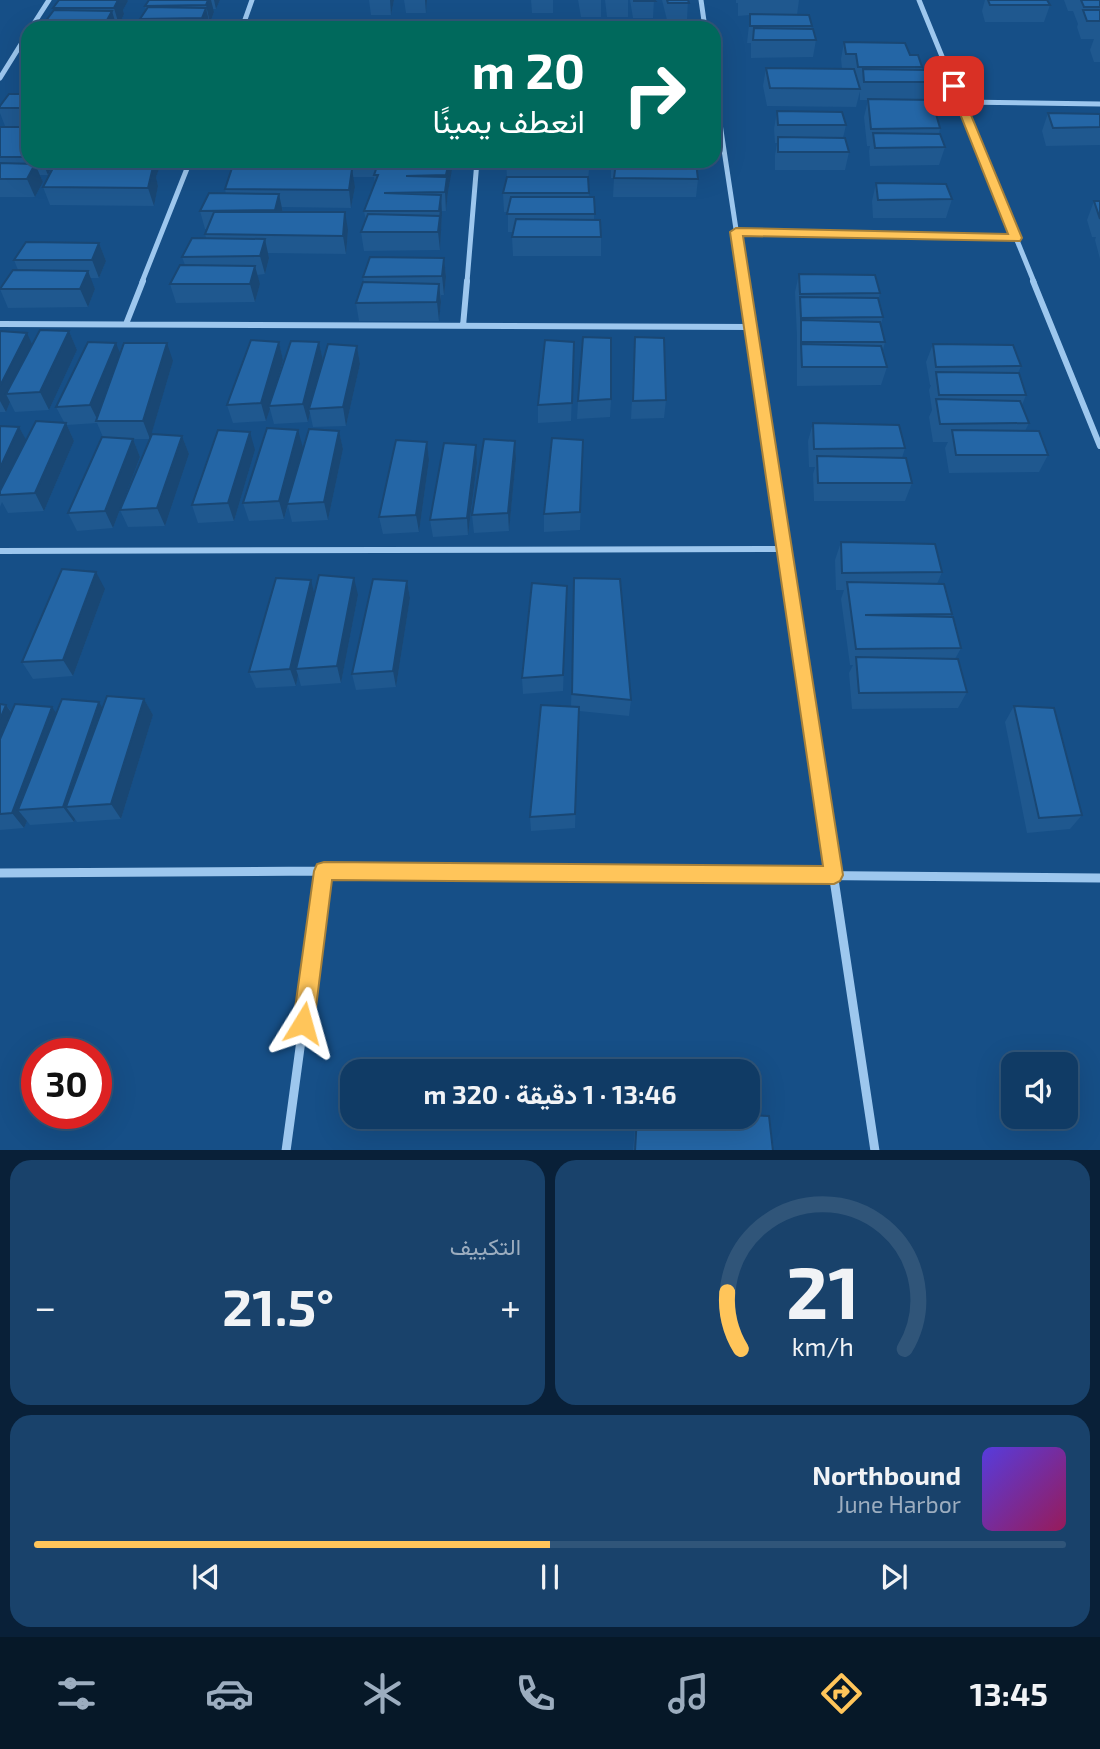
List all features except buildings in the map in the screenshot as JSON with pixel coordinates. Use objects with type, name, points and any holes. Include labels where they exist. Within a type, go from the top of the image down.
[{"type":"street","points":[[36,21],[49,0]]},
{"type":"street","points":[[244,21],[252,0]]},
{"type":"street","points":[[701,0],[704,21]]},
{"type":"street","points":[[919,0],[1100,446]]},
{"type":"street","points":[[0,78],[21,44]]},
{"type":"street","points":[[960,102],[1100,104]]},
{"type":"street","points":[[721,131],[875,1150]]},
{"type":"street","points":[[126,324],[187,168]]},
{"type":"street","points":[[463,326],[476,168]]},
{"type":"street","points":[[736,232],[1016,238]]},
{"type":"street","points":[[0,324],[751,327]]},
{"type":"street","points":[[0,551],[784,549]]},
{"type":"street","points":[[286,1150],[324,871]]},
{"type":"street","points":[[0,873],[324,871],[1100,878]]},
{"type":"route","points":[[303,1023],[324,871],[834,875],[736,232],[1016,238],[954,86]]}]
